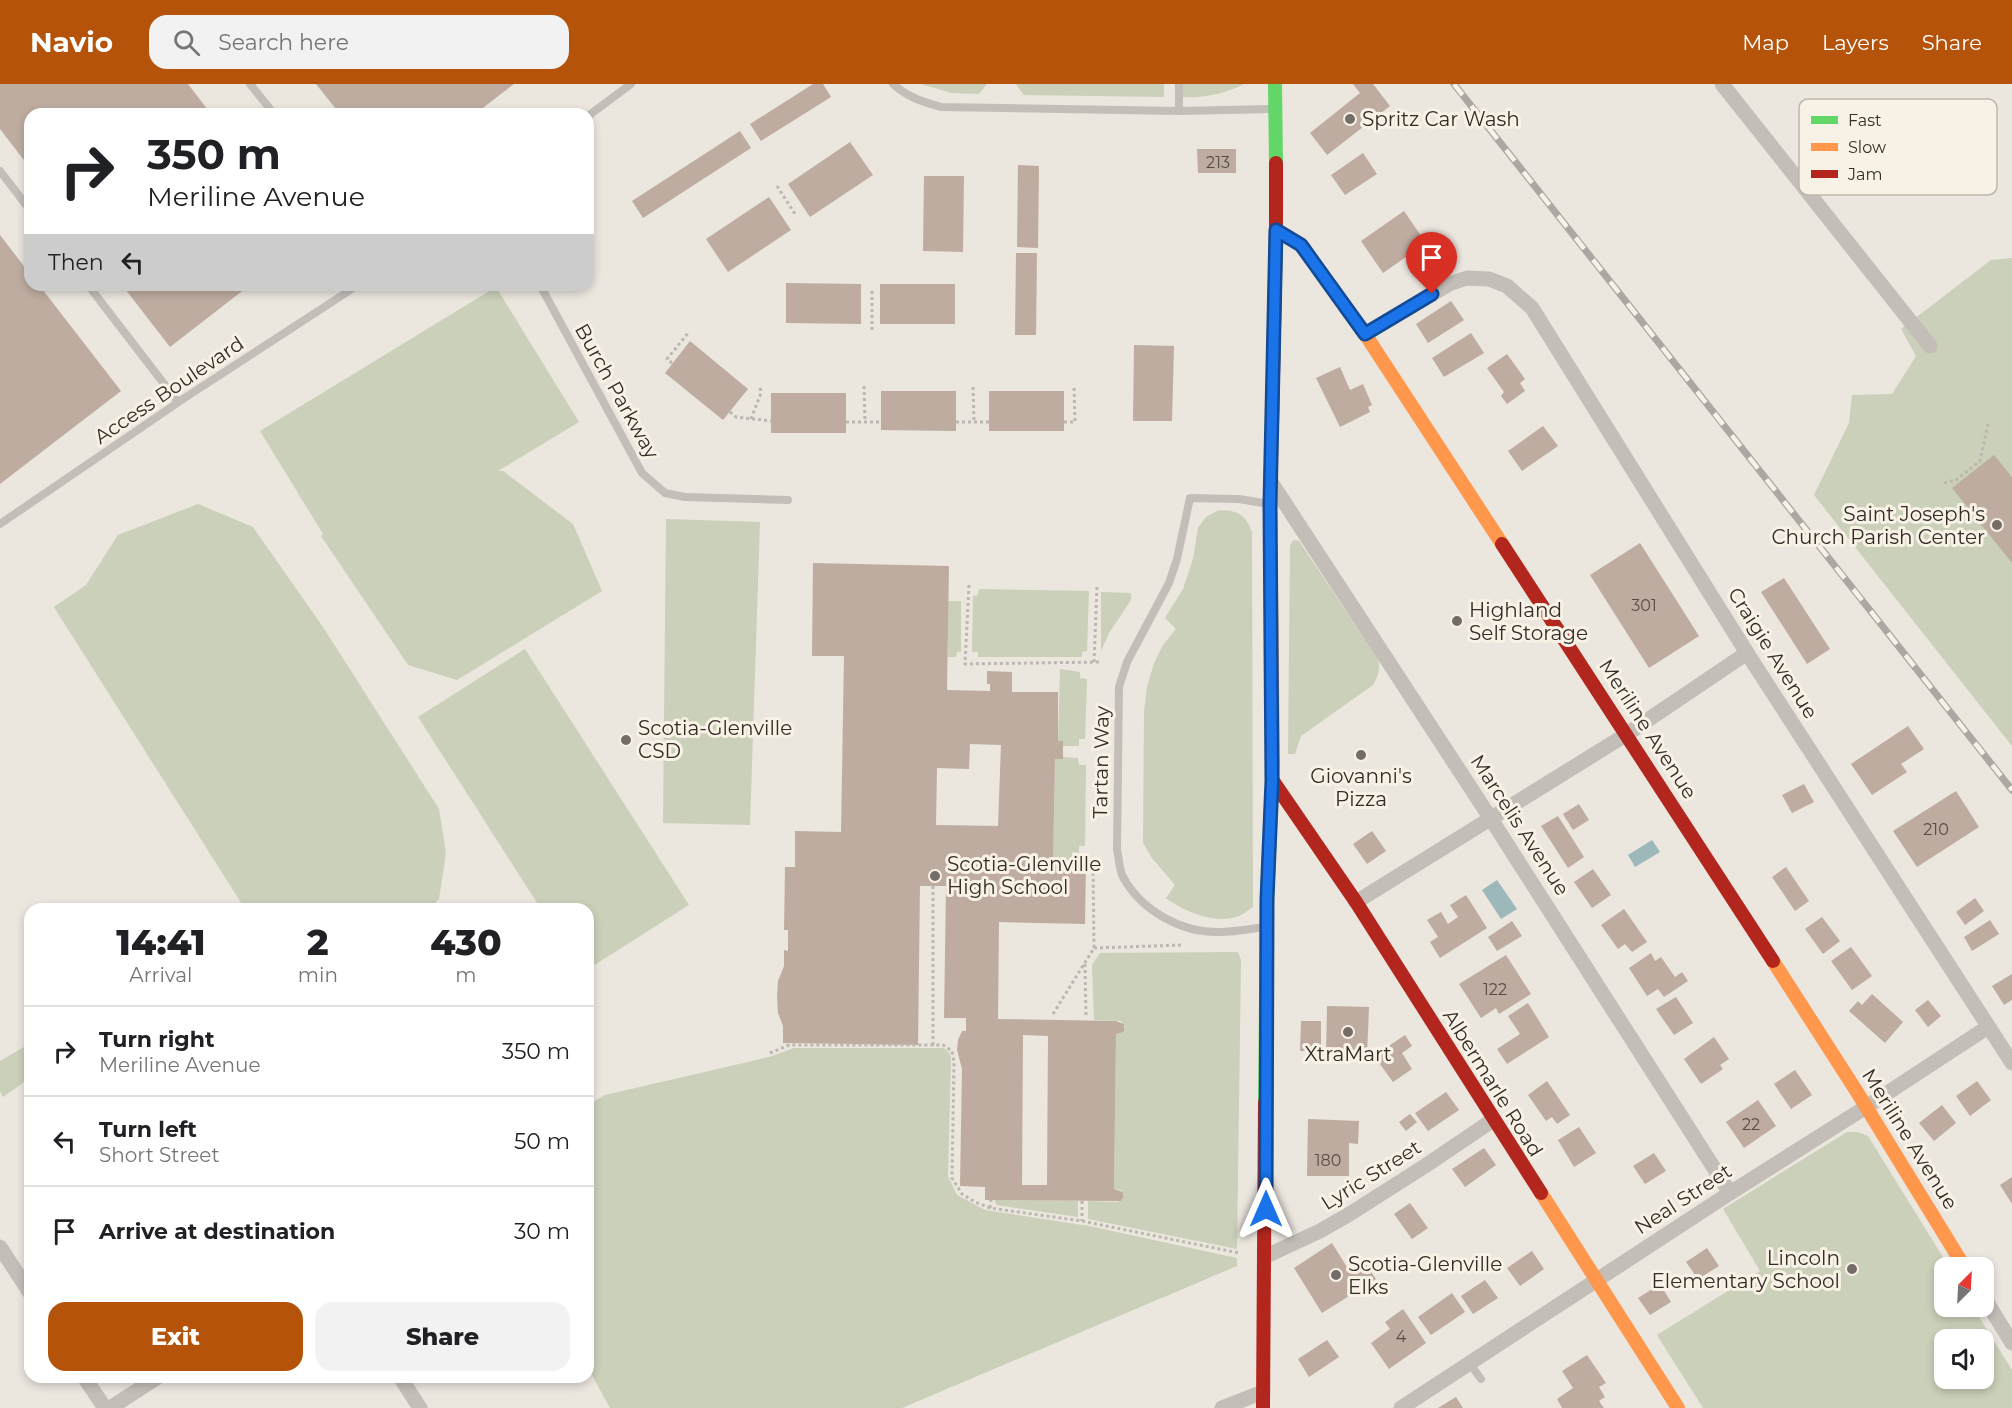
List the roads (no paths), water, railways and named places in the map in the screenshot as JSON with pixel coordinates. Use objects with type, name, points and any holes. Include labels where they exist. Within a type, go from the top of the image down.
[{"type":"street","points":[[1263,1408],[1267,927],[1272,781],[1270,504],[1276,230],[1275,84]]},
{"type":"street","points":[[1722,84],[1799,181]]},
{"type":"street","points":[[1810,195],[1930,346]]},
{"type":"street","name":"Meriline Avenue","points":[[1276,230],[1301,245],[1365,334],[1627,734],[1866,1107],[1958,1257]]},
{"type":"street","name":"Craigie Avenue","points":[[1365,334],[1449,284],[1467,278],[1489,279],[1507,286],[1532,308],[1747,653],[2012,1063]]},
{"type":"street","name":"Marcelis Avenue","points":[[1271,482],[1491,819],[1730,1193]]},
{"type":"street","points":[[1356,902],[1627,734],[1747,653]]},
{"type":"street","name":"Albermarle Road","points":[[1272,781],[1356,902],[1678,1408]]},
{"type":"street","name":"Neal Street","points":[[1401,1408],[1988,1027]]},
{"type":"street","name":"Lyric Street","points":[[1266,1256],[1329,1226],[1493,1120]]},
{"type":"street","points":[[0,1247],[24,1284]]},
{"type":"street","points":[[1994,1314],[2012,1343]]},
{"type":"street","points":[[88,1383],[105,1408]]},
{"type":"street","points":[[110,1408],[149,1383]]},
{"type":"street","points":[[404,1383],[420,1408]]},
{"type":"street","points":[[1222,1408],[1263,1392]]},
{"type":"lane","points":[[250,84],[268,108]]},
{"type":"lane","points":[[594,112],[631,84]]},
{"type":"lane","points":[[893,84],[901,92],[920,102],[941,107],[1179,111],[1275,109]]},
{"type":"lane","points":[[1179,84],[1179,111]]},
{"type":"lane","points":[[0,171],[24,202]]},
{"type":"lane","points":[[93,291],[178,402]]},
{"type":"lane","name":"Access Boulevard","points":[[0,524],[178,402],[349,291]]},
{"type":"lane","name":"Burch Parkway","points":[[543,291],[642,473],[665,493],[685,497],[788,500]]},
{"type":"lane","name":"Tartan Way","points":[[1267,927],[1218,933],[1183,928],[1155,912],[1140,897],[1123,876],[1117,850],[1119,687],[1127,662],[1169,583],[1187,518],[1190,498],[1239,499],[1270,504]]},
{"type":"lane","points":[[1470,1364],[1481,1379]]},
{"type":"water","points":[[1652,840],[1660,852],[1635,867],[1628,855]]},
{"type":"water","points":[[1497,880],[1517,909],[1501,919],[1482,890]]},
{"type":"railway","points":[[1454,84],[2012,790]]},
{"type":"place","name":"Spritz Car Wash","points":[[1350,119]]},
{"type":"place","name":"Saint Joseph's Church Parish Center","points":[[1997,525]]},
{"type":"place","name":"Highland Self Storage","points":[[1457,621]]},
{"type":"place","name":"Scotia-Glenville CSD","points":[[626,740]]},
{"type":"place","name":"Giovanni's Pizza","points":[[1361,755]]},
{"type":"place","name":"Scotia-Glenville High School","points":[[935,876]]},
{"type":"place","name":"XtraMart","points":[[1348,1032]]},
{"type":"place","name":"Lincoln Elementary School","points":[[1852,1269]]},
{"type":"place","name":"Scotia-Glenville Elks","points":[[1336,1275]]}]
